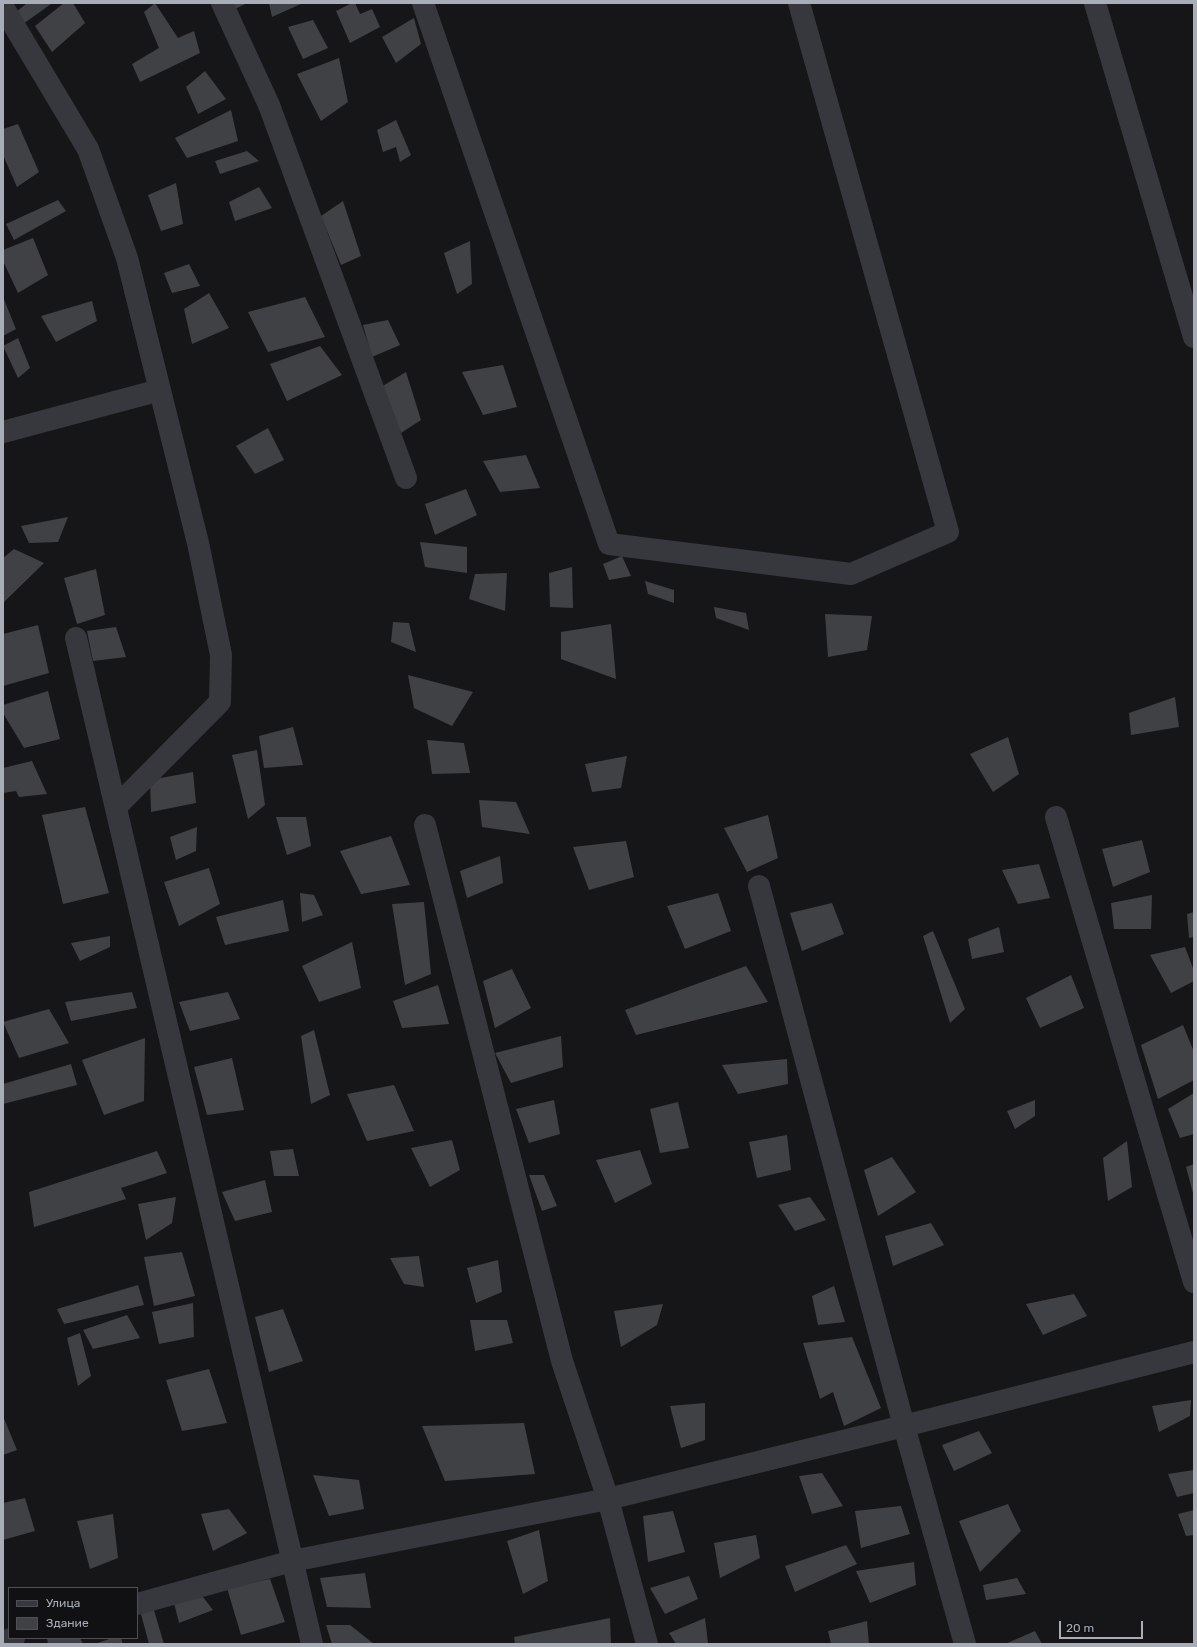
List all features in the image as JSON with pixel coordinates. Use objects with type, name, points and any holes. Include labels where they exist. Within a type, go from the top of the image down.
[{"type":"street","points":[[222,3],[269,105],[406,478]]},
{"type":"street","points":[[423,3],[609,544],[852,574],[948,532],[799,3]]},
{"type":"street","points":[[1095,3],[1194,338]]},
{"type":"street","points":[[3,7],[88,149],[127,258],[198,543],[221,655],[220,702],[116,807]]},
{"type":"street","points":[[3,432],[160,390]]},
{"type":"street","points":[[76,638],[312,1644]]},
{"type":"street","points":[[1056,817],[1194,1282]]},
{"type":"street","points":[[425,826],[562,1361],[608,1500],[648,1644]]},
{"type":"street","points":[[759,886],[904,1426],[965,1644]]},
{"type":"street","points":[[138,1604],[292,1561],[608,1500],[1194,1352]]},
{"type":"building","points":[[27,3],[51,4],[23,24],[15,13]]},
{"type":"building","points":[[64,3],[73,3],[85,23],[52,52],[35,26]]},
{"type":"building","points":[[155,3],[178,38],[194,31],[200,53],[140,82],[132,64],[159,48],[144,12]]},
{"type":"building","points":[[230,3],[247,3],[233,10]]},
{"type":"building","points":[[269,3],[303,3],[272,17]]},
{"type":"building","points":[[355,3],[360,14],[372,9],[380,27],[350,43],[336,11]]},
{"type":"building","points":[[414,18],[421,44],[396,63],[382,37]]},
{"type":"building","points":[[313,20],[328,48],[303,59],[288,27]]},
{"type":"building","points":[[339,58],[348,102],[321,121],[297,74]]},
{"type":"building","points":[[205,71],[226,99],[198,114],[186,87]]},
{"type":"building","points":[[231,110],[238,141],[187,158],[175,138]]},
{"type":"building","points":[[396,120],[411,155],[400,162],[396,147],[383,152],[377,130]]},
{"type":"building","points":[[18,124],[39,172],[17,187],[3,155],[3,129]]},
{"type":"building","points":[[247,151],[259,161],[220,174],[215,161]]},
{"type":"building","points":[[176,183],[183,224],[161,231],[148,195]]},
{"type":"building","points":[[259,187],[272,208],[235,221],[229,202]]},
{"type":"building","points":[[58,200],[66,211],[14,240],[6,224]]},
{"type":"building","points":[[343,201],[361,256],[341,265],[321,216]]},
{"type":"building","points":[[33,238],[48,275],[18,293],[3,261],[3,250]]},
{"type":"building","points":[[470,241],[472,284],[457,294],[444,253]]},
{"type":"building","points":[[189,264],[200,286],[172,293],[164,273]]},
{"type":"building","points":[[209,293],[229,328],[192,344],[184,309]]},
{"type":"building","points":[[3,297],[16,329],[3,336]]},
{"type":"building","points":[[305,297],[325,337],[268,352],[248,312]]},
{"type":"building","points":[[92,301],[97,321],[56,342],[41,316]]},
{"type":"building","points":[[388,320],[400,345],[372,357],[363,325]]},
{"type":"building","points":[[18,338],[30,368],[18,378],[3,346]]},
{"type":"building","points":[[320,346],[342,375],[287,401],[270,364]]},
{"type":"building","points":[[503,365],[517,407],[483,415],[462,372]]},
{"type":"building","points":[[406,372],[421,420],[401,433],[381,387]]},
{"type":"building","points":[[268,428],[284,460],[255,474],[236,446]]},
{"type":"building","points":[[526,455],[540,488],[500,492],[483,461]]},
{"type":"building","points":[[466,489],[477,515],[435,535],[425,504]]},
{"type":"building","points":[[68,517],[58,542],[29,543],[21,526]]},
{"type":"building","points":[[420,542],[467,547],[467,573],[425,567]]},
{"type":"building","points":[[14,549],[44,563],[3,603],[3,558]]},
{"type":"building","points":[[622,556],[631,576],[609,580],[603,564]]},
{"type":"building","points":[[572,567],[573,608],[550,607],[549,573]]},
{"type":"building","points":[[96,569],[105,615],[77,624],[64,578]]},
{"type":"building","points":[[507,573],[505,611],[469,599],[475,574]]},
{"type":"building","points":[[645,581],[674,590],[674,603],[648,594]]},
{"type":"building","points":[[714,607],[746,613],[749,630],[716,618]]},
{"type":"building","points":[[825,614],[872,616],[867,650],[828,657]]},
{"type":"building","points":[[393,622],[409,623],[416,652],[391,642]]},
{"type":"building","points":[[611,624],[616,679],[561,659],[561,632]]},
{"type":"building","points":[[38,625],[49,673],[3,686],[3,634]]},
{"type":"building","points":[[116,627],[126,657],[93,661],[87,631]]},
{"type":"building","points":[[408,675],[473,692],[452,726],[414,708]]},
{"type":"building","points":[[48,691],[60,739],[24,748],[3,713],[3,705]]},
{"type":"building","points":[[1175,697],[1179,727],[1131,735],[1129,713]]},
{"type":"building","points":[[293,727],[303,765],[264,768],[259,736]]},
{"type":"building","points":[[1008,737],[1019,774],[993,792],[970,754]]},
{"type":"building","points":[[427,740],[464,743],[470,773],[432,774]]},
{"type":"building","points":[[257,750],[265,805],[248,819],[232,755]]},
{"type":"building","points":[[627,756],[621,788],[592,792],[585,764]]},
{"type":"building","points":[[32,761],[47,794],[19,797],[16,791],[3,793],[3,768]]},
{"type":"building","points":[[193,772],[196,803],[151,812],[150,780]]},
{"type":"building","points":[[479,800],[516,802],[530,834],[482,827]]},
{"type":"building","points":[[85,807],[109,893],[63,904],[42,815]]},
{"type":"building","points":[[768,815],[778,858],[747,872],[724,828]]},
{"type":"building","points":[[276,817],[306,817],[311,846],[287,855]]},
{"type":"building","points":[[197,827],[196,851],[176,860],[170,837]]},
{"type":"building","points":[[391,836],[410,885],[361,894],[340,851]]},
{"type":"building","points":[[1142,840],[1150,872],[1113,887],[1102,849]]},
{"type":"building","points":[[626,841],[634,877],[589,890],[573,847]]},
{"type":"building","points":[[500,856],[503,883],[467,898],[460,871]]},
{"type":"building","points":[[1039,864],[1050,898],[1018,904],[1002,870]]},
{"type":"building","points":[[209,868],[220,904],[179,926],[164,882]]},
{"type":"building","points":[[300,893],[314,895],[323,915],[302,922]]},
{"type":"building","points":[[718,893],[731,931],[685,949],[667,906]]},
{"type":"building","points":[[1152,895],[1151,929],[1114,929],[1111,903]]},
{"type":"building","points":[[283,900],[289,931],[225,945],[216,917]]},
{"type":"building","points":[[424,902],[431,974],[405,985],[392,904]]},
{"type":"building","points":[[832,903],[844,934],[802,951],[790,913]]},
{"type":"building","points":[[1194,912],[1194,937],[1189,938],[1187,914]]},
{"type":"building","points":[[999,927],[1004,952],[972,959],[968,939]]},
{"type":"building","points":[[933,931],[965,1009],[950,1023],[923,936]]},
{"type":"building","points":[[110,936],[110,947],[80,961],[71,943]]},
{"type":"building","points":[[352,942],[361,988],[319,1002],[302,966]]},
{"type":"building","points":[[1185,947],[1194,971],[1194,981],[1171,993],[1150,955]]},
{"type":"building","points":[[746,966],[768,1002],[636,1035],[625,1010]]},
{"type":"building","points":[[512,969],[531,1008],[495,1028],[483,981]]},
{"type":"building","points":[[1071,975],[1084,1008],[1040,1028],[1026,998]]},
{"type":"building","points":[[438,985],[449,1024],[402,1028],[393,1001]]},
{"type":"building","points":[[132,992],[137,1008],[71,1021],[65,1002]]},
{"type":"building","points":[[228,992],[240,1019],[190,1031],[179,1002]]},
{"type":"building","points":[[49,1009],[69,1043],[19,1058],[3,1022]]},
{"type":"building","points":[[1183,1025],[1194,1052],[1194,1080],[1158,1099],[1141,1045]]},
{"type":"building","points":[[314,1030],[330,1095],[311,1104],[301,1036]]},
{"type":"building","points":[[561,1036],[563,1067],[511,1083],[495,1053]]},
{"type":"building","points":[[145,1038],[144,1101],[104,1115],[82,1060]]},
{"type":"building","points":[[232,1058],[244,1110],[207,1115],[194,1067]]},
{"type":"building","points":[[787,1059],[788,1084],[738,1094],[722,1065]]},
{"type":"building","points":[[71,1064],[77,1085],[3,1104],[3,1084]]},
{"type":"building","points":[[394,1085],[414,1131],[367,1141],[347,1094]]},
{"type":"building","points":[[1194,1093],[1194,1134],[1180,1138],[1168,1109]]},
{"type":"building","points":[[554,1100],[560,1134],[529,1143],[516,1109]]},
{"type":"building","points":[[1035,1100],[1035,1116],[1015,1129],[1007,1111]]},
{"type":"building","points":[[678,1102],[689,1148],[660,1153],[650,1109]]},
{"type":"building","points":[[787,1135],[791,1170],[757,1178],[749,1142]]},
{"type":"building","points":[[452,1140],[460,1170],[430,1187],[411,1148]]},
{"type":"building","points":[[1127,1141],[1132,1187],[1108,1201],[1103,1158]]},
{"type":"building","points":[[293,1149],[299,1176],[274,1176],[270,1151]]},
{"type":"building","points":[[640,1150],[652,1184],[615,1203],[596,1160]]},
{"type":"building","points":[[157,1151],[167,1173],[121,1188],[126,1199],[34,1227],[29,1192]]},
{"type":"building","points":[[892,1157],[916,1192],[878,1216],[864,1170]]},
{"type":"building","points":[[1194,1164],[1194,1197],[1186,1167]]},
{"type":"building","points":[[529,1175],[544,1175],[557,1206],[542,1211]]},
{"type":"building","points":[[265,1180],[272,1212],[235,1221],[222,1192]]},
{"type":"building","points":[[176,1197],[172,1223],[146,1240],[138,1204]]},
{"type":"building","points":[[810,1197],[826,1220],[795,1231],[778,1205]]},
{"type":"building","points":[[931,1223],[944,1245],[893,1266],[885,1236]]},
{"type":"building","points":[[182,1252],[195,1296],[154,1306],[144,1257]]},
{"type":"building","points":[[419,1256],[424,1287],[404,1284],[390,1258]]},
{"type":"building","points":[[498,1260],[502,1292],[476,1303],[467,1268]]},
{"type":"building","points":[[138,1285],[144,1305],[64,1324],[57,1309]]},
{"type":"building","points":[[834,1286],[845,1322],[818,1325],[812,1296]]},
{"type":"building","points":[[1074,1294],[1087,1316],[1043,1335],[1026,1304]]},
{"type":"building","points":[[193,1303],[194,1337],[159,1344],[152,1312]]},
{"type":"building","points":[[663,1304],[657,1325],[621,1347],[614,1311]]},
{"type":"building","points":[[283,1309],[303,1361],[269,1372],[255,1317]]},
{"type":"building","points":[[127,1315],[140,1338],[93,1349],[83,1330]]},
{"type":"building","points":[[470,1320],[507,1320],[513,1343],[475,1351]]},
{"type":"building","points":[[80,1333],[91,1376],[78,1386],[67,1338]]},
{"type":"building","points":[[852,1337],[881,1408],[844,1426],[833,1392],[820,1399],[803,1343]]},
{"type":"building","points":[[209,1369],[227,1423],[182,1431],[166,1380]]},
{"type":"building","points":[[1191,1400],[1190,1416],[1159,1432],[1152,1406]]},
{"type":"building","points":[[705,1403],[705,1440],[681,1448],[670,1406]]},
{"type":"building","points":[[3,1416],[17,1450],[3,1455]]},
{"type":"building","points":[[524,1423],[535,1474],[445,1481],[422,1426]]},
{"type":"building","points":[[979,1431],[992,1453],[954,1471],[942,1445]]},
{"type":"building","points":[[1194,1470],[1194,1493],[1177,1497],[1168,1474]]},
{"type":"building","points":[[822,1473],[843,1506],[812,1514],[799,1476]]},
{"type":"building","points":[[313,1475],[359,1480],[364,1509],[329,1516]]},
{"type":"building","points":[[25,1498],[35,1531],[3,1540],[3,1503]]},
{"type":"building","points":[[1008,1504],[1021,1531],[980,1572],[959,1521]]},
{"type":"building","points":[[901,1506],[910,1534],[861,1548],[855,1511]]},
{"type":"building","points":[[229,1509],[247,1533],[213,1551],[201,1514]]},
{"type":"building","points":[[1194,1510],[1194,1535],[1186,1536],[1178,1514]]},
{"type":"building","points":[[673,1511],[685,1552],[648,1562],[643,1516]]},
{"type":"building","points":[[113,1514],[118,1558],[90,1569],[77,1521]]},
{"type":"building","points":[[539,1530],[548,1581],[523,1594],[507,1541]]},
{"type":"building","points":[[756,1535],[760,1558],[720,1578],[714,1543]]},
{"type":"building","points":[[846,1545],[857,1564],[795,1592],[785,1566]]},
{"type":"building","points":[[914,1562],[916,1585],[870,1603],[856,1571]]},
{"type":"building","points":[[365,1573],[371,1608],[327,1607],[320,1578]]},
{"type":"building","points":[[689,1576],[698,1599],[665,1614],[650,1588]]},
{"type":"building","points":[[1017,1578],[1026,1594],[986,1600],[983,1585]]},
{"type":"building","points":[[270,1579],[285,1622],[241,1635],[227,1588]]},
{"type":"building","points":[[203,1597],[213,1610],[179,1623],[174,1603]]},
{"type":"building","points":[[153,1607],[164,1644],[149,1644],[141,1614]]},
{"type":"building","points":[[610,1618],[611,1644],[515,1644],[514,1637]]},
{"type":"building","points":[[705,1618],[708,1643],[676,1644],[669,1633]]},
{"type":"building","points":[[867,1621],[869,1644],[831,1644],[828,1631]]},
{"type":"building","points":[[326,1625],[350,1625],[374,1644],[332,1644]]},
{"type":"building","points":[[1035,1631],[1042,1644],[1005,1644]]},
{"type":"building","points":[[47,1639],[80,1639],[83,1644],[48,1644]]},
{"type":"building","points":[[109,1639],[121,1639],[123,1644],[95,1644]]}]
